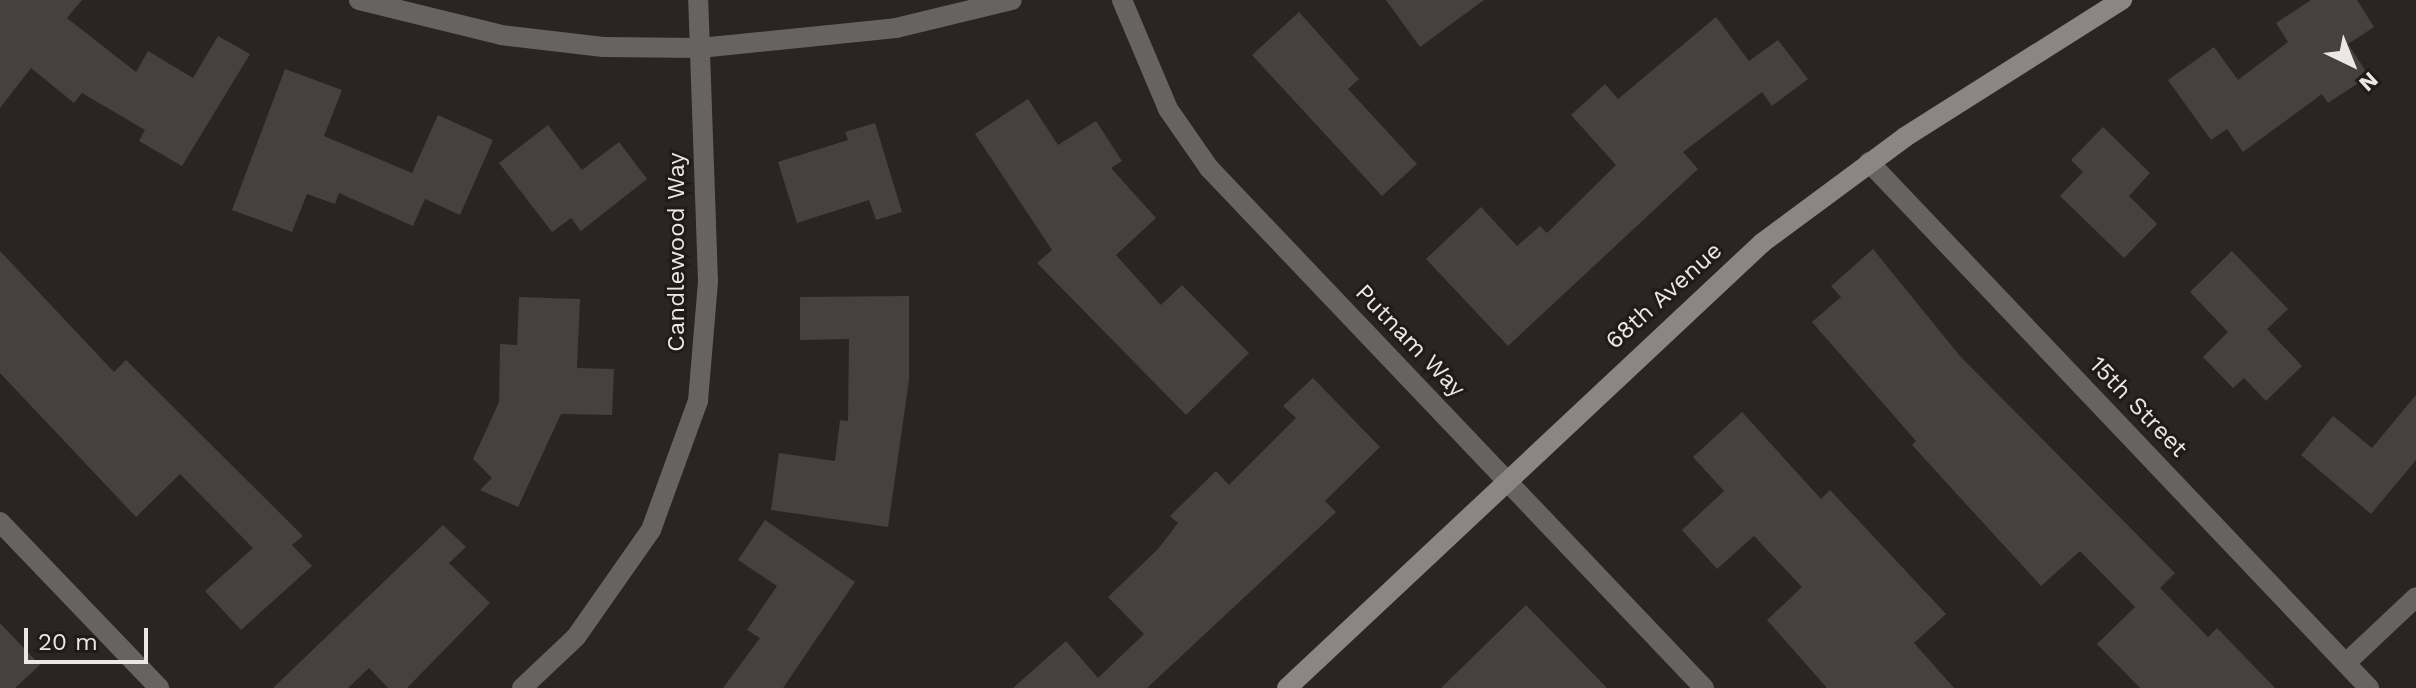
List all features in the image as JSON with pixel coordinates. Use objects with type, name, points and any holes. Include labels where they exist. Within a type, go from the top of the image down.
[{"type":"street","points":[[359,0],[501,35],[603,47],[700,48],[896,28],[1012,0]]},
{"type":"street","name":"Candlewood Way","points":[[522,688],[614,590],[651,530],[694,415],[707,332],[698,0]]},
{"type":"street","name":"Putnam Way","points":[[1122,0],[1168,109],[1209,168],[1704,688]]},
{"type":"street","name":"68th Avenue","points":[[1287,688],[1681,313],[1869,162],[2122,0]]},
{"type":"street","name":"15th Street","points":[[1869,162],[2369,688]]},
{"type":"street","points":[[0,522],[159,688]]},
{"type":"street","points":[[2346,663],[2416,597]]},
{"type":"building","points":[[0,0],[82,0],[67,18],[136,72],[148,51],[193,78],[218,36],[250,54],[182,166],[139,141],[145,130],[82,93],[74,103],[31,68],[0,108]]},
{"type":"building","points":[[1386,0],[1484,0],[1420,47]]},
{"type":"building","points":[[2311,0],[2357,0],[2374,27],[2348,44],[2369,76],[2328,103],[2322,94],[2243,152],[2227,129],[2211,140],[2168,80],[2214,47],[2238,80],[2288,42],[2276,23]]},
{"type":"building","points":[[1299,12],[1359,79],[1348,89],[1417,164],[1382,196],[1252,55]]},
{"type":"building","points":[[1716,17],[1749,61],[1778,40],[1808,79],[1772,106],[1762,92],[1683,152],[1698,169],[1508,346],[1426,259],[1481,207],[1517,246],[1540,226],[1547,233],[1616,165],[1571,115],[1605,84],[1618,99]]},
{"type":"building","points":[[285,69],[342,90],[324,136],[412,173],[438,115],[493,140],[460,215],[425,199],[413,226],[339,193],[335,204],[307,194],[292,232],[232,210]]},
{"type":"building","points":[[1028,99],[1058,145],[1096,121],[1122,161],[1111,168],[1156,218],[1116,255],[1161,305],[1182,285],[1249,353],[1186,415],[1037,263],[1052,250],[975,134]]},
{"type":"building","points":[[875,123],[902,212],[876,220],[869,200],[797,223],[778,162],[848,140],[845,132]]},
{"type":"building","points":[[548,125],[582,170],[619,142],[647,179],[581,231],[571,218],[552,232],[499,163]]},
{"type":"building","points":[[2103,127],[2150,173],[2129,196],[2157,224],[2124,258],[2060,196],[2083,172],[2071,160]]},
{"type":"building","points":[[1873,249],[1960,356],[2175,573],[2160,588],[2208,637],[2217,628],[2275,688],[2140,688],[2097,644],[2135,607],[2080,551],[2041,586],[1912,445],[1916,441],[1812,322],[1841,297],[1831,286]]},
{"type":"building","points":[[0,251],[114,372],[126,360],[303,536],[292,545],[312,566],[241,630],[205,591],[253,548],[180,474],[136,517],[0,373]]},
{"type":"building","points":[[2232,251],[2288,309],[2267,329],[2302,366],[2266,401],[2244,378],[2233,388],[2203,357],[2228,332],[2190,292]]},
{"type":"building","points":[[909,296],[909,380],[888,527],[771,510],[779,453],[835,461],[840,420],[848,421],[849,339],[800,340],[800,297]]},
{"type":"building","points":[[519,297],[580,299],[577,368],[614,369],[612,415],[561,414],[518,507],[480,490],[492,478],[473,459],[499,402],[500,344],[517,345]]},
{"type":"building","points":[[1313,378],[1380,447],[1325,501],[1336,512],[1147,688],[1013,688],[1066,641],[1098,678],[1144,634],[1108,597],[1158,549],[1178,523],[1170,516],[1216,471],[1229,485],[1296,418],[1283,406]]},
{"type":"building","points":[[2416,395],[2416,460],[2371,514],[2301,455],[2333,416],[2372,448]]},
{"type":"building","points":[[1742,412],[1821,499],[1830,490],[1946,614],[1914,643],[1954,688],[1827,688],[1767,620],[1802,587],[1754,536],[1717,569],[1682,530],[1724,491],[1693,457]]},
{"type":"building","points":[[765,520],[855,582],[783,688],[723,688],[760,638],[747,630],[777,586],[738,560]]},
{"type":"building","points":[[443,525],[466,547],[449,563],[490,603],[407,688],[388,688],[369,668],[348,688],[273,688]]},
{"type":"building","points":[[1526,605],[1607,688],[1441,688]]},
{"type":"building","points":[[0,623],[40,665],[15,688],[0,688]]}]
